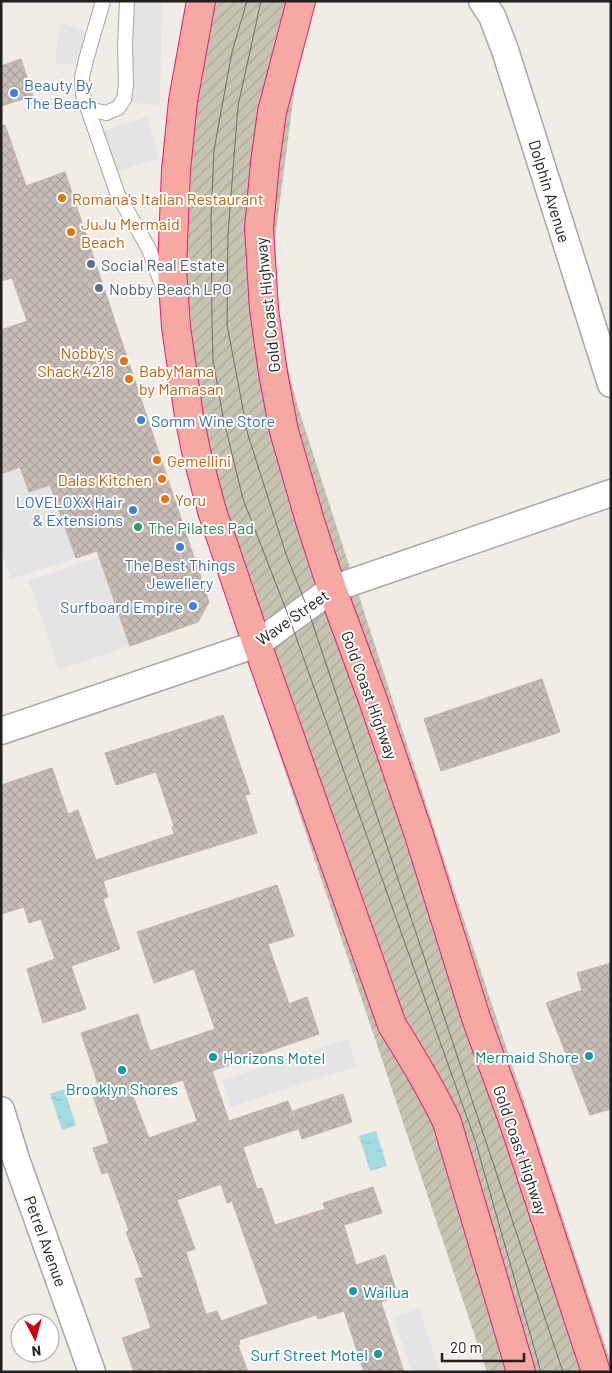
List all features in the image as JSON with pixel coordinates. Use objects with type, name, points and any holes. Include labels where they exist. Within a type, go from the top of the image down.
[{"type":"highway","points":[[201,1],[183,101],[176,170],[172,268],[176,327],[187,407],[196,452],[212,511],[392,1025],[430,1088],[447,1122],[521,1372]]},
{"type":"highway","name":"Gold Coast Highway","points":[[301,1],[272,112],[259,228],[261,268],[273,373],[284,431],[332,589],[374,700],[419,835],[476,1018],[596,1372]]},
{"type":"street","name":"Dolphin Avenue","points":[[482,1],[492,16],[505,50],[611,384]]},
{"type":"street","name":"Wave Street","points":[[1,731],[258,644],[332,589],[611,493]]},
{"type":"street","name":"Petrel Avenue","points":[[1,1110],[16,1160],[92,1372]]},
{"type":"lane","points":[[103,1],[86,60],[82,84],[83,95],[118,195],[150,249],[176,327]]},
{"type":"lane","points":[[85,100],[91,109],[102,112],[114,111],[123,102],[126,85],[127,1]]},
{"type":"shaded area","points":[[127,1],[162,1],[160,105],[123,102]]},
{"type":"shaded area","points":[[193,1],[306,1],[275,239],[274,287],[282,344],[297,404],[453,887],[611,1363],[611,1372],[487,1372],[261,700],[187,442],[174,366]]},
{"type":"shaded area","points":[[62,23],[93,33],[85,62],[55,65],[58,37]]},
{"type":"shaded area","points":[[147,117],[159,158],[111,174],[96,133]]},
{"type":"shaded area","points":[[20,467],[50,485],[76,558],[11,579],[1,549],[1,474]]},
{"type":"shaded area","points":[[99,557],[130,646],[59,670],[29,581]]},
{"type":"shaded area","points":[[348,1039],[357,1066],[231,1107],[222,1080]]},
{"type":"shaded area","points":[[419,1309],[440,1372],[412,1372],[394,1317]]},
{"type":"water","points":[[64,1089],[76,1125],[62,1130],[50,1094]]},
{"type":"water","points":[[376,1131],[387,1166],[370,1171],[359,1136]]},
{"type":"building","points":[[21,59],[33,96],[1,106],[1,66]]},
{"type":"building","points":[[5,125],[26,186],[65,172],[209,602],[198,622],[130,646],[97,551],[76,558],[50,485],[29,492],[20,467],[1,474],[1,330],[27,321],[12,278],[1,281],[1,126]]},
{"type":"building","points":[[542,679],[560,732],[441,771],[424,719]]},
{"type":"building","points":[[223,715],[250,794],[245,795],[257,833],[103,881],[108,897],[103,899],[120,949],[71,966],[86,1009],[43,1023],[27,969],[55,959],[41,919],[29,923],[24,907],[1,914],[1,785],[52,768],[68,814],[78,810],[96,860],[174,834],[172,827],[174,826],[156,772],[116,785],[105,753]]},
{"type":"building","points":[[277,885],[294,936],[268,944],[289,1004],[307,997],[319,1034],[212,1071],[229,1121],[288,1101],[298,1129],[243,1147],[257,1189],[262,1188],[275,1225],[325,1209],[323,1203],[373,1187],[382,1213],[344,1225],[356,1265],[385,1255],[398,1296],[381,1302],[404,1372],[364,1372],[344,1311],[318,1319],[316,1315],[239,1340],[240,1344],[238,1345],[248,1372],[134,1372],[122,1338],[151,1328],[135,1279],[143,1277],[126,1232],[129,1231],[108,1172],[102,1174],[93,1148],[109,1143],[91,1090],[99,1087],[81,1033],[138,1014],[150,1051],[215,1029],[194,969],[154,983],[137,932]],"holes":[[[183,1080],[197,1121],[149,1138],[133,1096]],[[221,1184],[227,1203],[232,1201],[268,1304],[221,1321],[217,1311],[206,1314],[186,1252],[195,1249],[177,1200]]]},
{"type":"building","name":"Mermaid Shore","points":[[611,963],[611,1109],[590,1115],[546,1003],[582,990],[577,973]]},
{"type":"building","points":[[343,1094],[352,1122],[302,1139],[293,1111]]},
{"type":"tram line","points":[[247,1],[232,52],[214,150],[211,216],[213,360],[223,417],[243,499],[290,620],[475,1140],[541,1372]]},
{"type":"tram line","points":[[261,1],[238,106],[228,235],[227,325],[248,435],[286,554],[307,607],[563,1372]]},
{"type":"place","name":"Beauty By The Beach","points":[[14,93]]},
{"type":"place","name":"Romana's Italian Restaurant","points":[[62,198]]},
{"type":"place","name":"JuJu Mermaid Beach","points":[[71,232]]},
{"type":"place","name":"Social Real Estate","points":[[91,264]]},
{"type":"place","name":"Nobby Beach LPO","points":[[99,288]]},
{"type":"place","name":"Nobby's Shack 4218","points":[[124,361]]},
{"type":"place","name":"BabyMama by Mamasan","points":[[129,379]]},
{"type":"place","name":"Somm Wine Store","points":[[141,420]]},
{"type":"place","name":"Gemellini","points":[[157,460]]},
{"type":"place","name":"Dalas Kitchen","points":[[162,479]]},
{"type":"place","name":"Yoru","points":[[165,499]]},
{"type":"place","name":"LOVELOXX Hair & Extensions","points":[[133,510]]},
{"type":"place","name":"The Pilates Pad","points":[[138,527]]},
{"type":"place","name":"The Best Things Jewellery","points":[[180,547]]},
{"type":"place","name":"Surfboard Empire","points":[[193,606]]},
{"type":"place","name":"Mermaid Shore","points":[[589,1056]]},
{"type":"place","name":"Horizons Motel","points":[[213,1057]]},
{"type":"place","name":"Brooklyn Shores","points":[[122,1070]]},
{"type":"place","name":"Wailua","points":[[353,1291]]},
{"type":"place","name":"Surf Street Motel","points":[[378,1354]]}]
